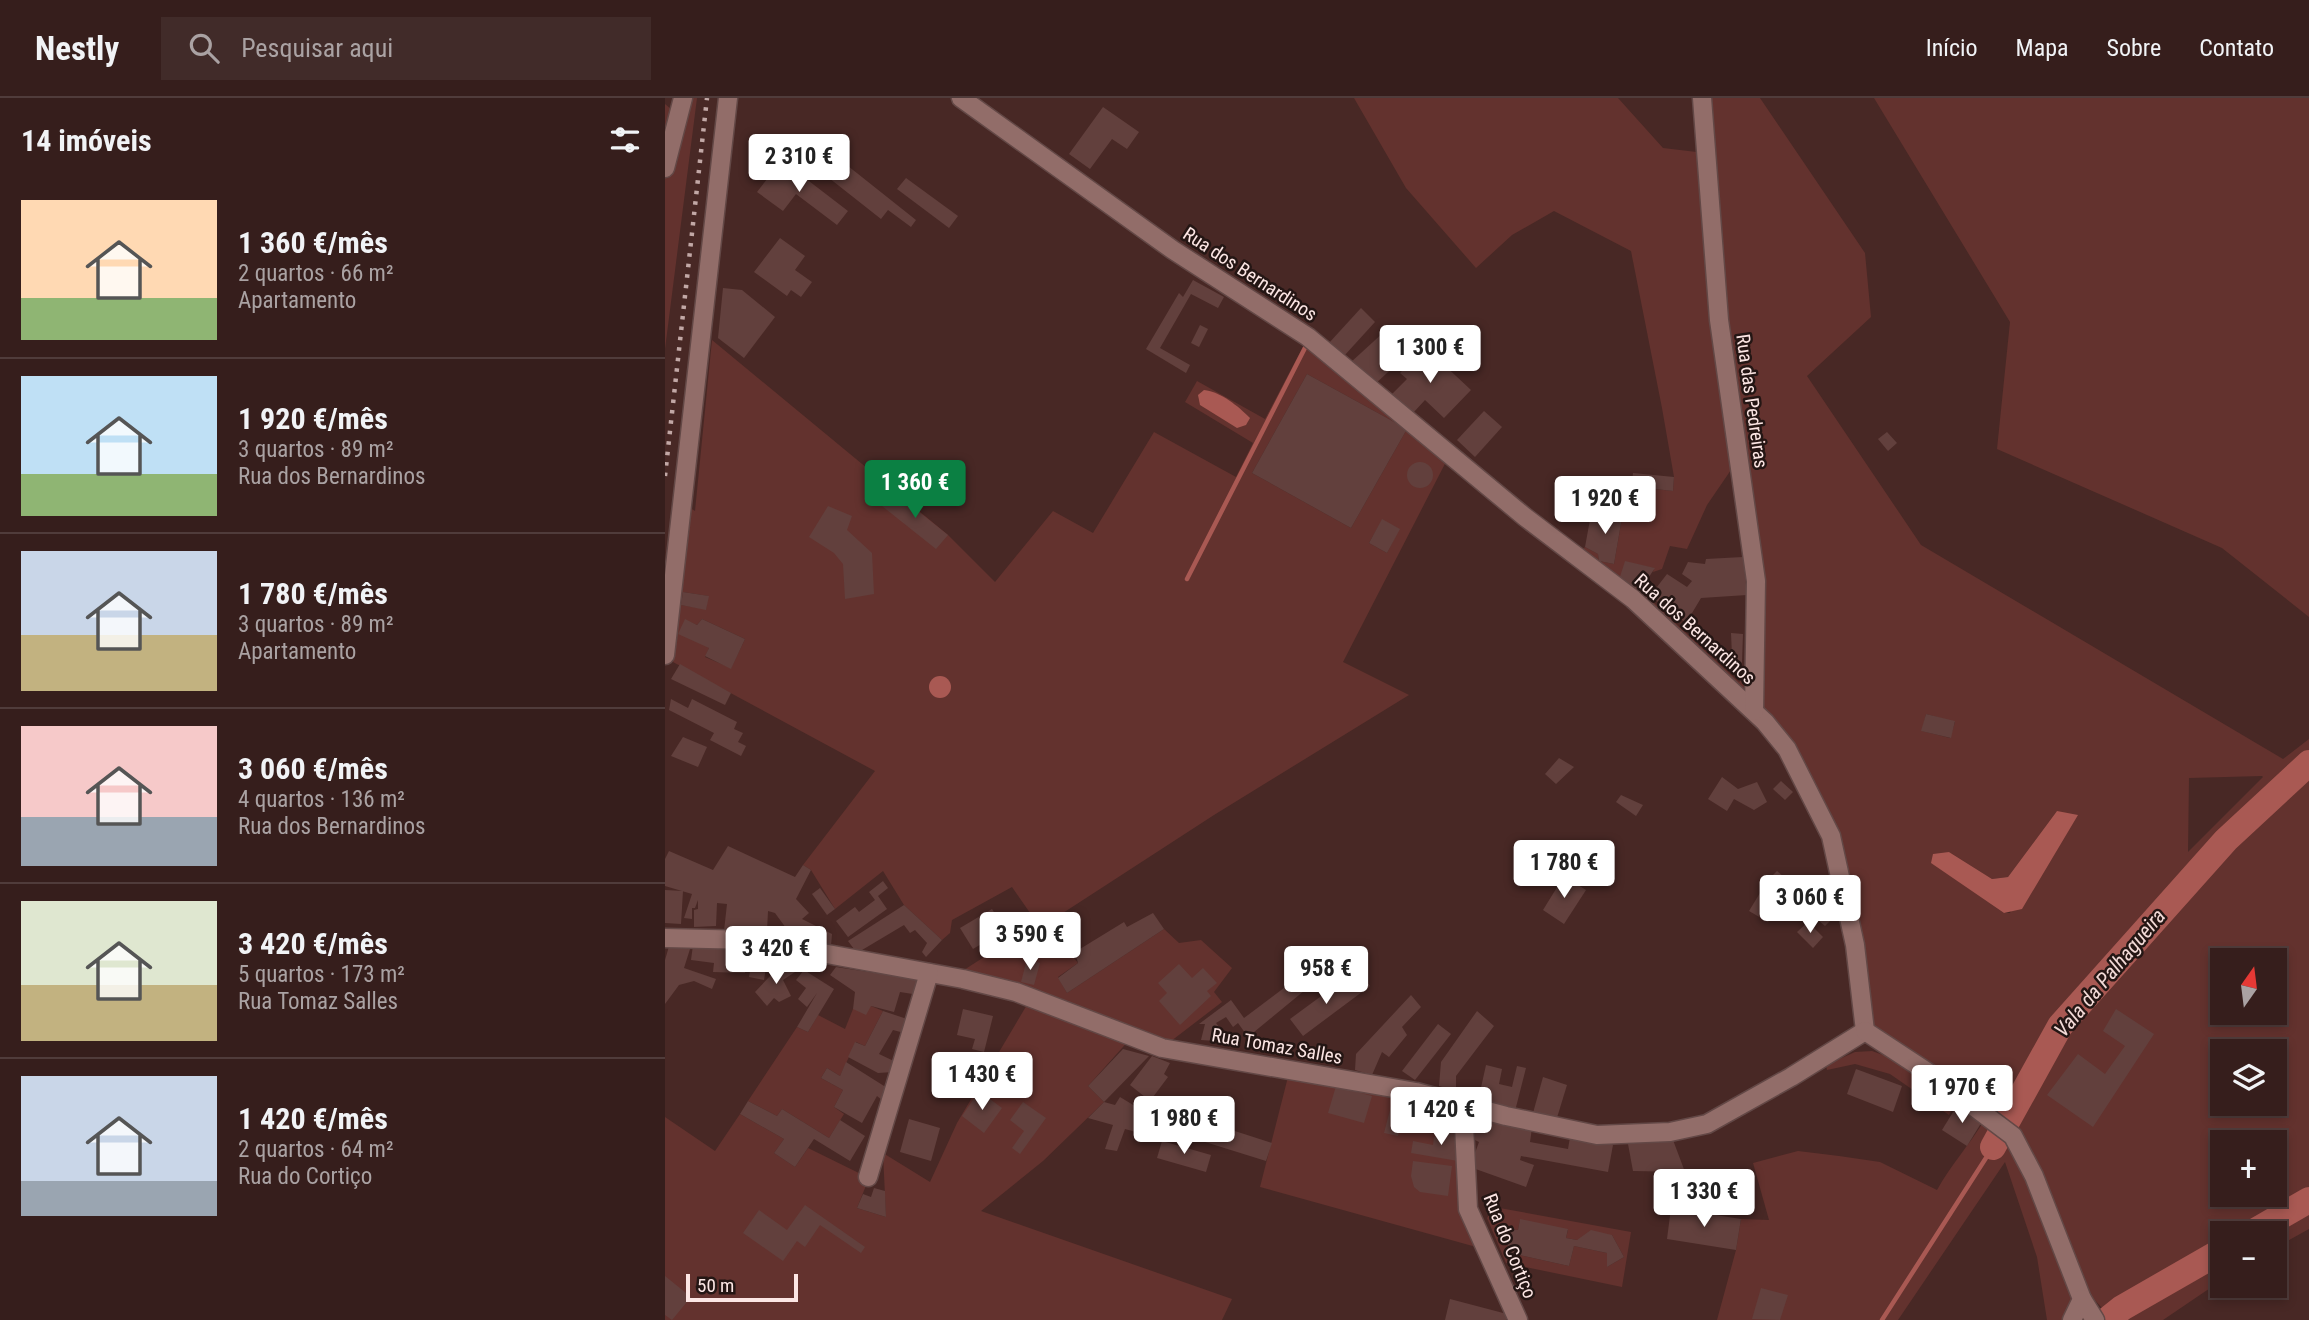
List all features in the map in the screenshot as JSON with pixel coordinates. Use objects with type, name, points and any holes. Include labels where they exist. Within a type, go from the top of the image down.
[{"type":"street","points":[[665,168],[683,98]]},
{"type":"street","points":[[665,655],[700,319],[728,98]]},
{"type":"street","name":"Rua dos Bernardinos","points":[[961,98],[1173,250],[1308,337],[1525,517],[1633,599],[1754,711],[1787,749],[1831,836],[1855,945],[1865,1031]]},
{"type":"street","name":"Rua das Pedreiras","points":[[1702,98],[1719,320],[1756,581],[1754,711]]},
{"type":"street","name":"Rua Tomaz Salles","points":[[665,938],[751,940],[929,973],[1016,992],[1161,1048],[1312,1072],[1597,1135],[1670,1132],[1717,1118],[1865,1031]]},
{"type":"street","points":[[868,1177],[929,973]]},
{"type":"street","points":[[1865,1031],[2013,1136],[2034,1176],[2089,1311],[2072,1320]]},
{"type":"street","name":"Rua do Cortiço","points":[[1463,1104],[1468,1209],[1518,1320]]},
{"type":"shaded area","points":[[683,98],[697,98],[665,349],[665,104],[679,116]]},
{"type":"shaded area","points":[[1354,98],[1618,98],[1663,148],[1705,153],[1702,98],[1760,98],[1865,253],[1871,317],[1807,376],[1921,545],[2283,759],[2309,739],[2309,1229],[2287,1241],[2287,1221],[2210,1221],[2210,1288],[2163,1320],[2113,1320],[2092,1297],[2030,1150],[1873,1027],[1831,836],[1787,749],[1577,556],[1585,547],[1598,554],[1599,561],[1614,564],[1623,512],[1628,516],[1640,501],[1655,489],[1673,491],[1674,477],[1662,408],[1631,251],[1554,211],[1512,235],[1476,268],[1406,188]],"holes":[[[1733,467],[1747,595],[1746,678],[1739,682],[1640,590],[1625,562],[1654,568],[1653,572],[1662,569],[1670,546],[1687,549],[1707,505]],[[1926,714],[1955,722],[1950,738],[1922,731]],[[2262,776],[2263,777],[2188,852],[2189,778]],[[2057,811],[2010,913],[2004,913],[1932,863],[1949,852],[1992,879],[2008,877]]]},
{"type":"shaded area","points":[[1874,98],[2309,98],[2309,617],[2222,548],[1997,449],[2010,322]]},
{"type":"shaded area","points":[[1308,337],[1450,454],[1343,662],[1409,695],[1214,815],[1046,924],[1078,963],[1058,977],[1067,993],[1164,929],[1179,943],[1201,940],[1232,968],[1214,992],[1222,1002],[1162,1048],[1131,1038],[1088,1086],[1104,1102],[1043,1161],[981,1211],[1232,1299],[1222,1320],[665,1320],[665,1117],[715,1151],[740,1114],[784,1139],[774,1153],[795,1167],[808,1148],[869,1178],[857,1208],[886,1217],[883,1153],[930,1182],[957,1123],[1031,998],[953,977],[1037,923],[1012,887],[952,920],[950,933],[942,940],[904,905],[883,871],[835,909],[811,870],[803,865],[875,771],[673,662],[686,505],[695,511],[712,340],[948,535],[995,582],[1053,511],[1093,533],[1154,432],[1236,477],[1253,443],[1185,402],[1197,381],[1265,419]],"holes":[[[1307,374],[1407,429],[1351,528],[1252,473]],[[1382,520],[1399,529],[1387,553],[1369,543]],[[683,592],[708,596],[706,609],[681,605]],[[702,619],[745,639],[731,668],[705,657],[709,648],[685,620],[697,625]]]},
{"type":"shaded area","points":[[1204,390],[1223,397],[1240,409],[1250,418],[1246,425],[1237,428],[1200,405],[1198,395]]},
{"type":"shaded area","points":[[940,676],[950,683],[951,687],[944,697],[940,698],[930,691],[929,687],[936,677]]},
{"type":"shaded area","points":[[2057,811],[2078,815],[2022,909],[2004,913],[1931,863],[1933,854],[1949,852],[1992,879],[2008,877]]},
{"type":"shaded area","points":[[871,1006],[883,1011],[865,1046],[856,1042],[840,1076],[827,1068],[821,1078],[843,1090],[834,1107],[844,1114],[829,1138],[782,1109],[777,1116],[748,1101],[797,1027],[808,1032],[818,1015],[845,1029],[853,1009]]},
{"type":"shaded area","points":[[1872,1051],[1894,1059],[1956,1103],[1949,1115],[1890,1074],[1855,1064],[1827,1070],[1826,1065],[1855,1052]]},
{"type":"shaded area","points":[[1290,1069],[1463,1104],[1467,1199],[1487,1250],[1260,1187]]},
{"type":"shaded area","points":[[1984,1121],[2013,1136],[2082,1299],[2106,1320],[2047,1320],[2037,1257],[2005,1162],[1898,1320],[1717,1320],[1736,1250],[1741,1219],[1769,1220],[1753,1163],[1798,1151],[1880,1162],[1937,1190]]},
{"type":"shaded area","points":[[1494,1207],[1631,1232],[1622,1287],[1506,1263],[1487,1218]],"holes":[[[1520,1220],[1568,1230],[1566,1238],[1577,1240],[1612,1235],[1624,1257],[1607,1267],[1607,1253],[1574,1246],[1569,1266],[1506,1252],[1511,1229],[1518,1230]]]},
{"type":"building","points":[[1103,107],[1139,132],[1127,149],[1112,139],[1090,169],[1069,154]]},
{"type":"building","points":[[809,135],[916,220],[911,227],[888,210],[881,219],[796,152]]},
{"type":"building","points":[[778,165],[802,182],[805,178],[848,211],[837,225],[796,194],[783,211],[757,192]]},
{"type":"building","points":[[906,178],[958,216],[949,228],[897,189]]},
{"type":"building","points":[[780,238],[805,256],[795,270],[812,282],[801,297],[791,290],[787,296],[754,272]]},
{"type":"building","points":[[1193,280],[1224,297],[1218,308],[1191,294],[1160,348],[1190,365],[1186,373],[1146,349],[1179,293],[1183,297]]},
{"type":"building","points":[[723,288],[742,290],[775,317],[744,358],[718,338]]},
{"type":"building","points":[[1361,308],[1375,322],[1344,356],[1329,343]]},
{"type":"building","points":[[1200,325],[1208,329],[1199,347],[1191,343]]},
{"type":"building","points":[[1385,331],[1409,353],[1375,384],[1350,363]]},
{"type":"building","points":[[1425,347],[1471,390],[1444,418],[1425,400],[1413,413],[1392,394],[1407,379],[1400,373]]},
{"type":"building","points":[[1307,374],[1407,429],[1351,528],[1252,473]]},
{"type":"building","points":[[1484,411],[1502,427],[1475,457],[1457,440]]},
{"type":"building","points":[[1887,432],[1897,443],[1888,451],[1878,439]]},
{"type":"building","points":[[1420,462],[1429,466],[1433,475],[1429,484],[1420,488],[1411,484],[1407,475],[1411,466]]},
{"type":"building","points":[[1633,473],[1674,477],[1673,491],[1655,489],[1654,502],[1640,501],[1638,517],[1628,516]]},
{"type":"building","points":[[893,491],[948,535],[936,549],[882,506]]},
{"type":"building","points":[[828,506],[852,516],[847,530],[872,553],[874,594],[845,599],[843,564],[834,553],[809,537]]},
{"type":"building","points":[[1612,510],[1623,512],[1614,564],[1599,561],[1598,554],[1585,547],[1591,514],[1611,517]]},
{"type":"building","points":[[1382,519],[1400,529],[1387,553],[1369,543]]},
{"type":"building","points":[[1743,557],[1747,595],[1701,598],[1686,623],[1650,596],[1667,574],[1687,587],[1692,581],[1682,574],[1688,562],[1705,564],[1706,559]]},
{"type":"building","points":[[1625,561],[1655,568],[1640,590],[1619,580]]},
{"type":"building","points":[[683,592],[709,596],[706,610],[681,605]]},
{"type":"building","points":[[685,619],[697,625],[702,619],[745,639],[731,669],[705,656],[709,648],[678,634]]},
{"type":"building","points":[[1731,633],[1743,634],[1742,662],[1733,673],[1725,666],[1732,656]]},
{"type":"building","points":[[680,664],[731,693],[725,705],[671,679]]},
{"type":"building","points":[[671,699],[688,708],[692,699],[737,722],[734,729],[743,733],[738,742],[746,746],[741,756],[710,740],[714,733],[669,710]]},
{"type":"building","points":[[1926,714],[1955,721],[1951,738],[1921,731]]},
{"type":"building","points":[[683,737],[707,747],[698,767],[671,756]]},
{"type":"building","points":[[1559,758],[1574,767],[1556,784],[1545,774]]},
{"type":"building","points":[[1722,777],[1738,789],[1757,782],[1767,802],[1754,810],[1734,799],[1727,811],[1708,799]]},
{"type":"building","points":[[1781,781],[1793,792],[1785,800],[1773,789]]},
{"type":"building","points":[[1621,795],[1643,805],[1636,816],[1616,802]]},
{"type":"building","points":[[728,846],[795,877],[803,865],[811,870],[796,899],[809,913],[802,919],[832,934],[831,946],[794,939],[775,913],[768,911],[767,931],[724,931],[727,904],[717,903],[716,926],[694,927],[694,910],[698,909],[698,900],[695,908],[692,908],[692,919],[684,918],[692,894],[665,886],[665,859],[669,851],[713,870]]},
{"type":"building","points":[[1777,871],[1832,919],[1825,926],[1769,879]]},
{"type":"building","points":[[1564,876],[1586,890],[1564,924],[1543,910]]},
{"type":"building","points":[[883,881],[888,888],[878,896],[887,909],[848,937],[836,921],[855,907],[859,912],[875,900],[869,892]]},
{"type":"building","points":[[820,888],[835,909],[827,915],[812,894]]},
{"type":"building","points":[[665,890],[683,891],[681,924],[665,923]]},
{"type":"building","points":[[1760,893],[1778,904],[1768,922],[1749,911]]},
{"type":"building","points":[[904,905],[942,940],[926,957],[922,952],[927,943],[915,930],[910,933],[904,925],[857,953],[848,941]]},
{"type":"building","points":[[992,909],[1005,930],[973,949],[960,928]]},
{"type":"building","points":[[1153,913],[1164,929],[1067,993],[1058,978],[1078,963],[1075,952],[1124,922],[1127,927]]},
{"type":"building","points":[[1808,922],[1823,937],[1813,948],[1797,932]]},
{"type":"building","points":[[670,943],[690,949],[684,968],[716,979],[712,989],[694,981],[679,985],[665,1004],[665,960]]},
{"type":"building","points":[[693,945],[748,950],[745,973],[713,972],[714,963],[691,960]]},
{"type":"building","points":[[754,947],[769,949],[764,980],[749,977]]},
{"type":"building","points":[[1027,959],[1040,963],[1034,985],[1021,982]]},
{"type":"building","points":[[790,962],[795,972],[783,980],[791,996],[779,1002],[774,998],[767,1006],[755,992],[770,976]]},
{"type":"building","points":[[1179,964],[1192,978],[1203,968],[1217,983],[1207,991],[1211,996],[1180,1025],[1159,1001],[1167,993],[1158,983]]},
{"type":"building","points":[[836,967],[921,980],[919,995],[900,992],[894,1012],[871,1006],[866,1015],[853,1009],[855,992],[830,975]]},
{"type":"building","points":[[804,970],[834,989],[808,1032],[797,1027],[817,993],[807,1007],[798,999],[806,988],[796,980]]},
{"type":"building","points":[[1301,975],[1310,986],[1248,1037],[1238,1023],[1233,1027],[1226,1017],[1216,1023],[1219,1027],[1215,1041],[1201,1040],[1205,1024],[1199,1024],[1231,1000],[1244,1018]]},
{"type":"building","points":[[1343,980],[1351,990],[1365,980],[1370,986],[1303,1036],[1290,1019]]},
{"type":"building","points":[[1411,995],[1421,1007],[1402,1027],[1407,1035],[1389,1057],[1382,1052],[1372,1075],[1355,1070],[1356,1054]]},
{"type":"building","points":[[963,1009],[993,1016],[984,1052],[972,1049],[975,1039],[957,1035]]},
{"type":"building","points":[[2116,1009],[2154,1034],[2093,1127],[2047,1095],[2078,1054],[2105,1074],[2125,1046],[2103,1031]]},
{"type":"building","points":[[883,1011],[913,1021],[908,1034],[893,1030],[879,1054],[898,1063],[893,1072],[878,1073],[848,1057],[855,1042],[865,1046]]},
{"type":"building","points":[[1477,1011],[1494,1026],[1456,1076],[1456,1091],[1439,1086],[1441,1062]]},
{"type":"building","points":[[1438,1024],[1451,1034],[1415,1080],[1402,1071]]},
{"type":"building","points":[[1123,1049],[1149,1056],[1104,1102],[1088,1086]]},
{"type":"building","points":[[1152,1056],[1170,1063],[1164,1074],[1168,1077],[1150,1101],[1130,1085]]},
{"type":"building","points":[[846,1062],[892,1091],[887,1104],[877,1096],[862,1123],[834,1107],[843,1090],[821,1078],[827,1068],[840,1076]]},
{"type":"building","points":[[1486,1065],[1502,1069],[1499,1084],[1512,1087],[1517,1066],[1526,1068],[1515,1111],[1478,1101]]},
{"type":"building","points":[[1856,1069],[1902,1086],[1893,1112],[1847,1094]]},
{"type":"building","points":[[1543,1077],[1567,1085],[1556,1121],[1533,1113]]},
{"type":"building","points":[[1336,1086],[1372,1096],[1364,1123],[1328,1113]]},
{"type":"building","points":[[979,1091],[1002,1108],[984,1133],[962,1116]]},
{"type":"building","points":[[1394,1095],[1446,1108],[1441,1127],[1427,1123],[1429,1118],[1404,1112],[1398,1136],[1384,1133]]},
{"type":"building","points":[[1120,1097],[1148,1114],[1139,1133],[1125,1129],[1117,1151],[1105,1149],[1113,1125],[1088,1118],[1104,1102],[1115,1105]]},
{"type":"building","points":[[748,1101],[777,1116],[782,1109],[829,1138],[840,1120],[865,1136],[850,1161],[814,1139],[795,1167],[774,1153],[784,1139],[740,1114]]},
{"type":"building","points":[[1023,1102],[1046,1118],[1020,1154],[1012,1148],[1024,1131],[1010,1120]]},
{"type":"building","points":[[1958,1104],[1983,1120],[1967,1146],[1942,1130]]},
{"type":"building","points":[[1179,1113],[1272,1143],[1266,1161],[1173,1132]]},
{"type":"building","points":[[1477,1117],[1532,1128],[1530,1142],[1568,1149],[1570,1137],[1613,1145],[1608,1172],[1521,1156],[1520,1160],[1534,1165],[1526,1187],[1470,1167],[1479,1142],[1473,1139]]},
{"type":"building","points":[[909,1119],[940,1128],[931,1161],[900,1152]]},
{"type":"building","points":[[1446,1131],[1463,1133],[1458,1161],[1411,1153],[1413,1141],[1433,1145],[1434,1137],[1445,1139]]},
{"type":"building","points":[[1673,1140],[1685,1172],[1633,1171],[1628,1144]]},
{"type":"building","points":[[1162,1141],[1211,1155],[1206,1172],[1157,1158]]},
{"type":"building","points":[[1413,1161],[1452,1166],[1448,1196],[1420,1192],[1414,1187],[1411,1176]]},
{"type":"building","points":[[874,1188],[885,1191],[886,1217],[857,1208],[863,1194],[871,1197]]},
{"type":"building","points":[[805,1205],[865,1247],[861,1253],[820,1225],[805,1247],[797,1241],[783,1261],[743,1233],[759,1210],[787,1230]]},
{"type":"building","points":[[1671,1208],[1741,1219],[1736,1250],[1667,1239]]},
{"type":"building","points":[[1520,1219],[1568,1229],[1566,1238],[1577,1240],[1591,1230],[1612,1235],[1624,1257],[1607,1267],[1607,1253],[1574,1246],[1569,1266],[1506,1252],[1511,1229],[1518,1230]]},
{"type":"building","points":[[665,1276],[691,1297],[672,1320],[665,1315]]},
{"type":"building","points":[[1761,1288],[1788,1295],[1780,1320],[1752,1319]]},
{"type":"building","points":[[1450,1299],[1507,1314],[1506,1320],[1445,1320]]},
{"type":"waterway","points":[[1187,579],[1307,344]]},
{"type":"waterway","name":"Vala da Palhagueira","points":[[1993,1147],[2060,1026],[2226,840],[2309,763]]},
{"type":"waterway","name":"Vala da Palhagueira","points":[[1882,1320],[1993,1147]]},
{"type":"waterway","points":[[2273,1221],[2309,1200]]},
{"type":"waterway","points":[[2107,1320],[2122,1308],[2210,1257]]},
{"type":"railway","points":[[665,476],[707,98]]}]
